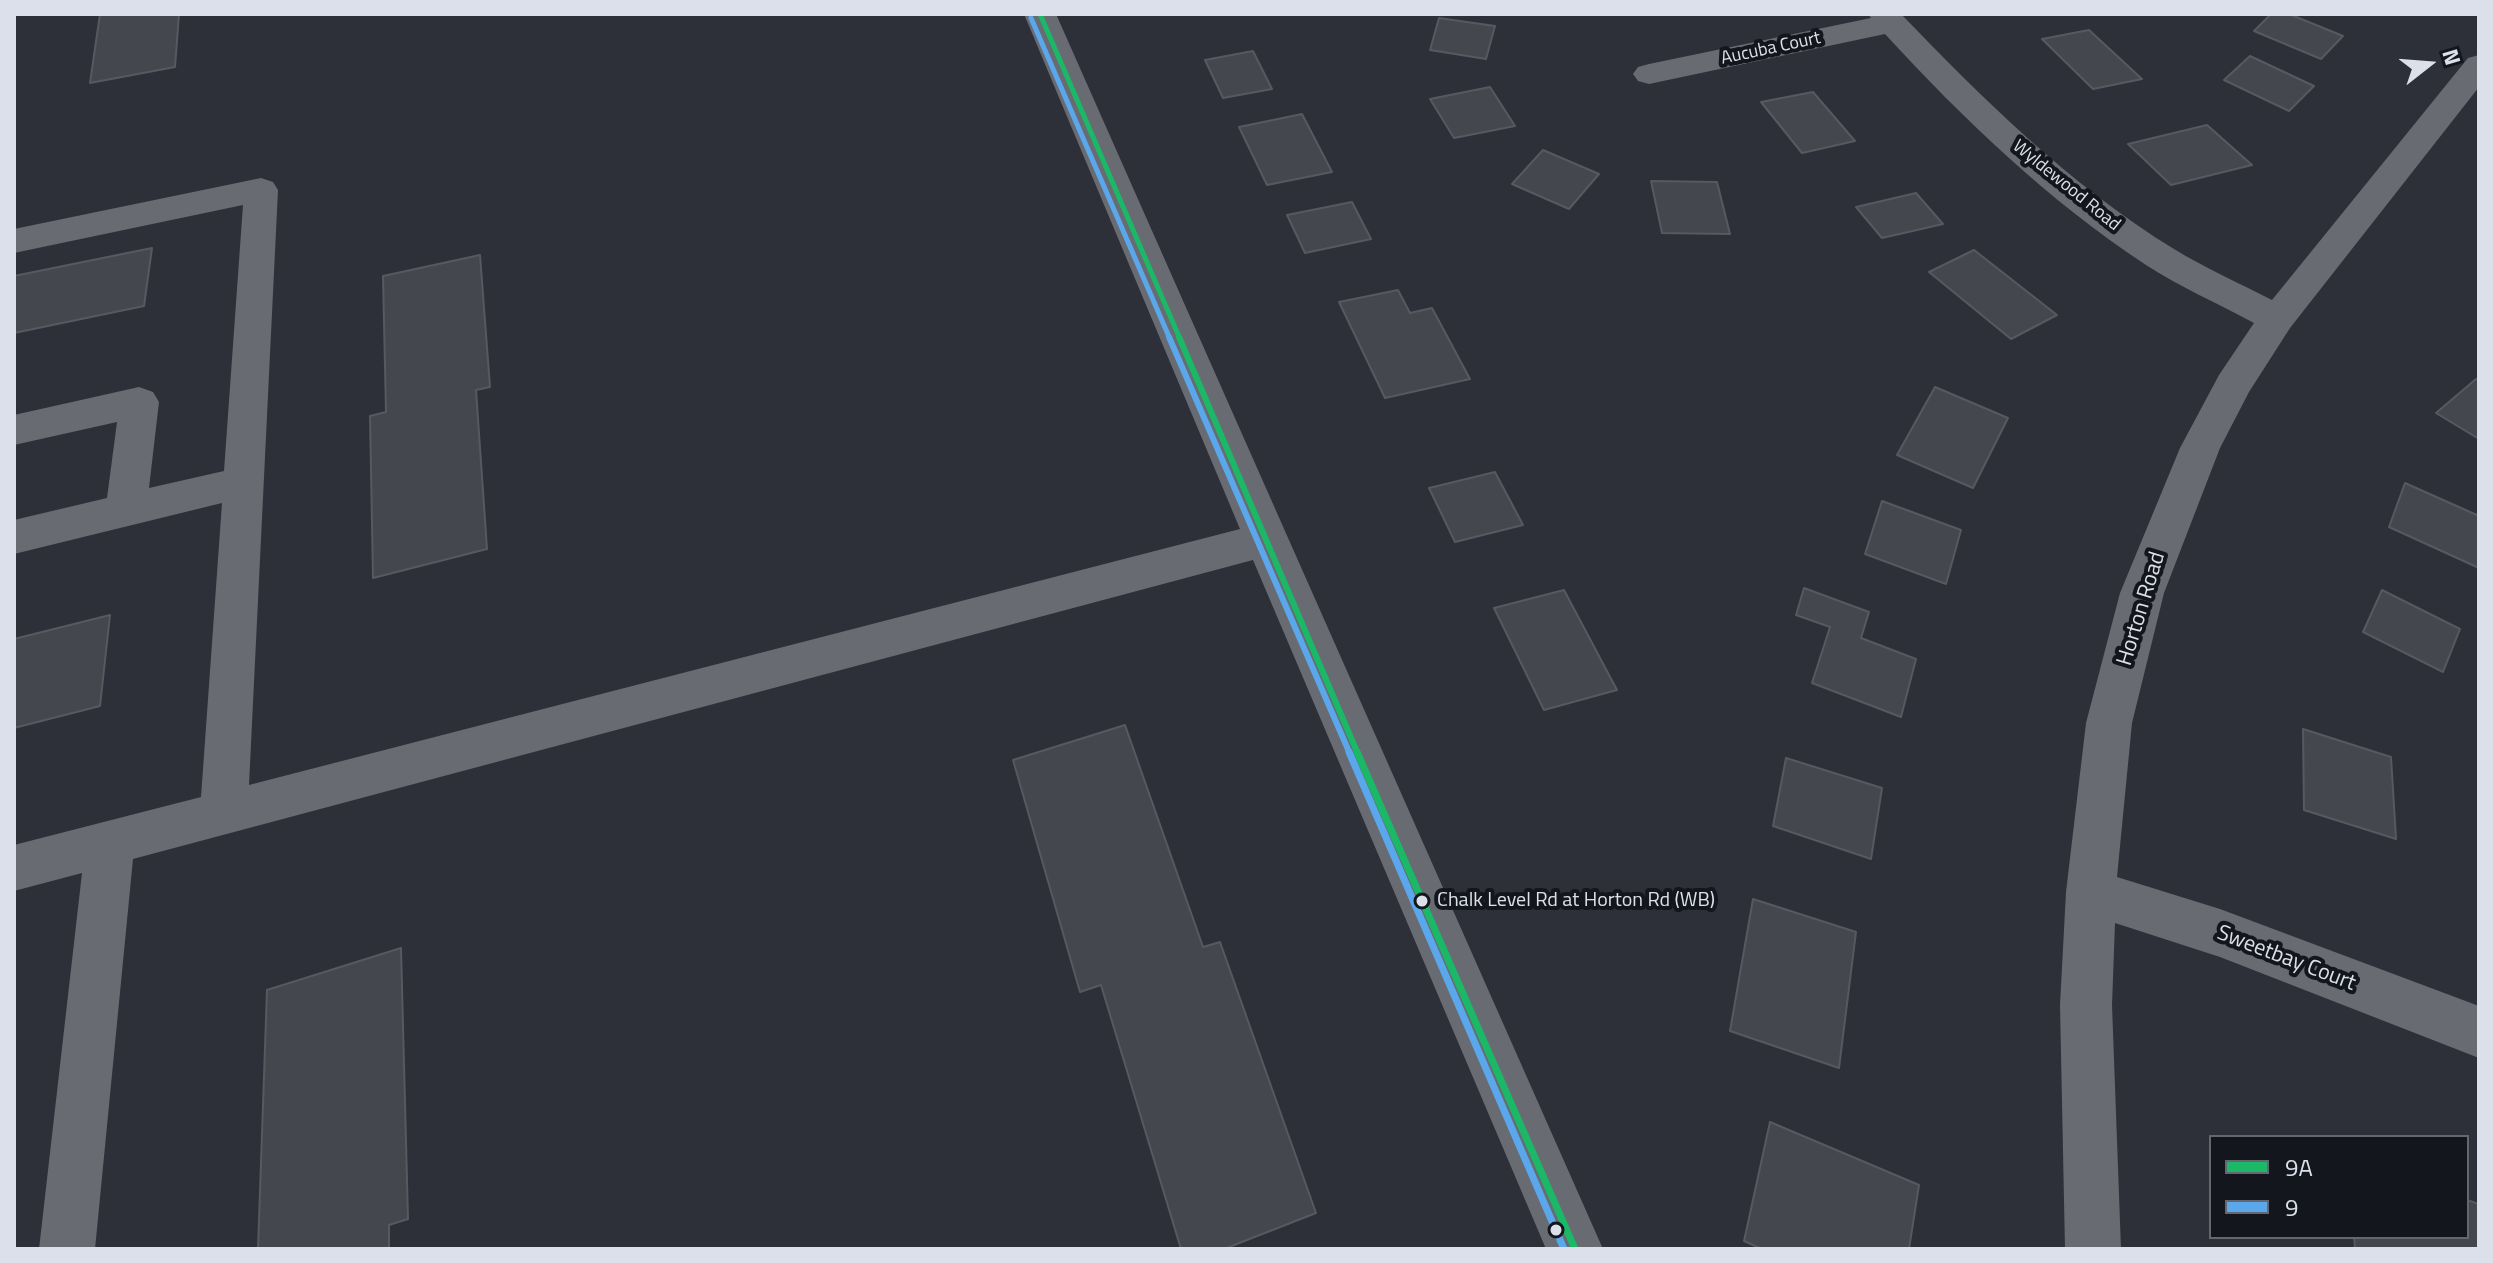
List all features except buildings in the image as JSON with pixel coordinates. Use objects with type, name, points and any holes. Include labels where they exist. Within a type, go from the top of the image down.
[{"type":"street","points":[[1040,14],[1390,828],[1575,1249]]},
{"type":"street","name":"Aucuba Court","points":[[1649,74],[1888,18]]},
{"type":"street","name":"Wyldewood Road","points":[[1888,18],[1943,77],[2017,148],[2102,217],[2162,258],[2277,319]]},
{"type":"street","name":"Horton Road","points":[[2093,1249],[2086,1005],[2091,892],[2109,723],[2142,593],[2200,448],[2233,385],[2277,319],[2479,65]]},
{"type":"street","points":[[14,241],[261,190],[224,813]]},
{"type":"street","points":[[14,430],[139,402],[126,510]]},
{"type":"street","points":[[14,537],[243,482]]},
{"type":"street","points":[[14,868],[1267,539]]},
{"type":"street","points":[[67,1249],[110,843]]},
{"type":"street","name":"Sweetbay Court","points":[[2091,892],[2220,933],[2479,1032]]},
{"type":"transit line","name":"9A","points":[[1040,14],[1390,828],[1575,1249]]},
{"type":"transit line","name":"9","points":[[1031,18],[1564,1249]]},
{"type":"place","name":"Chalk Level Rd at Horton Rd (WB)","points":[[1422,901]]}]
